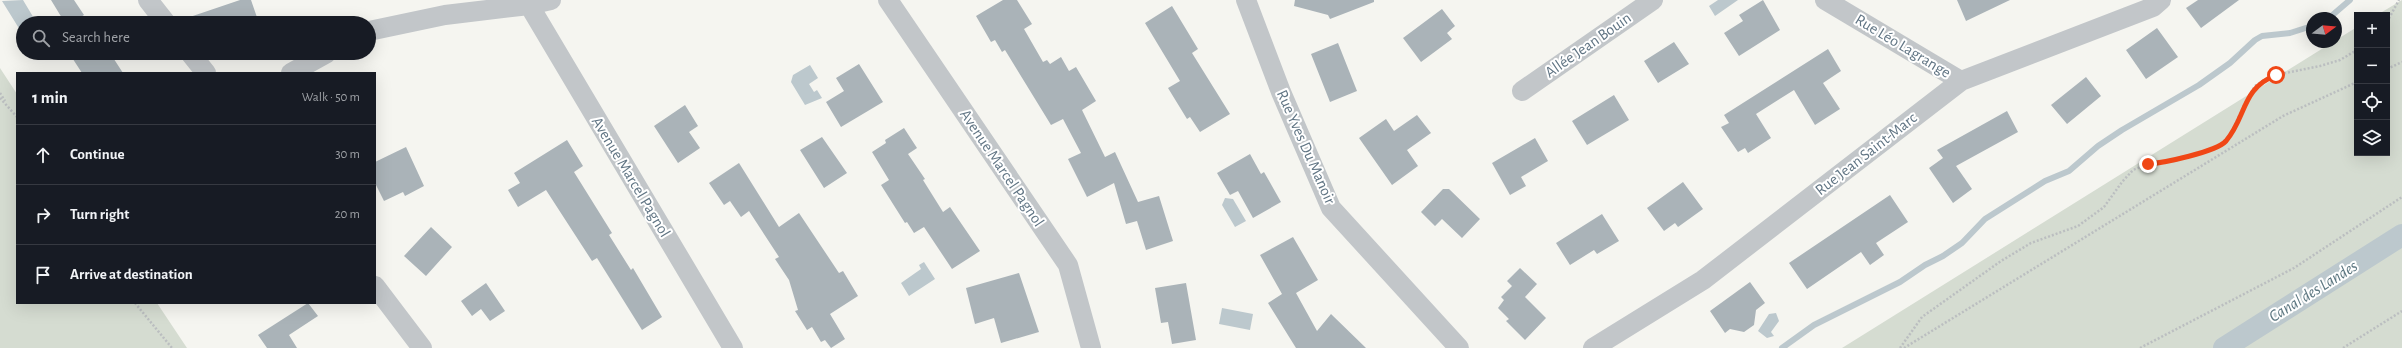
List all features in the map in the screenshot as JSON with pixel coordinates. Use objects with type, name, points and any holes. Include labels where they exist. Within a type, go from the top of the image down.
[{"type":"street","points":[[148,0],[161,16]]},
{"type":"street","points":[[376,30],[445,15],[529,5],[551,0]]},
{"type":"street","name":"Avenue Marcel Pagnol","points":[[888,0],[1068,265],[1091,348]]},
{"type":"street","name":"Rue Yves Du Manoir","points":[[1246,0],[1281,92],[1331,208],[1459,348]]},
{"type":"street","name":"Allée Jean Bouin","points":[[1522,90],[1653,0]]},
{"type":"street","name":"Rue Léo Lagrange","points":[[1825,0],[1961,81]]},
{"type":"street","name":"Rue Jean Saint-Marc","points":[[1593,348],[1703,280],[1961,81],[2153,7],[2161,0]]},
{"type":"street","name":"Avenue Marcel Pagnol","points":[[529,5],[733,348]]},
{"type":"street","points":[[196,60],[205,72]]},
{"type":"street","points":[[293,72],[314,60]]},
{"type":"street","points":[[376,287],[422,348]]},
{"type":"path","points":[[2390,16],[2399,0]]},
{"type":"path","points":[[1900,348],[1922,317],[2001,261],[2031,243],[2078,226],[2104,207],[2122,182],[2133,170],[2148,164],[2175,161],[2217,148],[2230,135],[2255,86],[2264,80],[2276,75],[2320,66],[2340,60],[2354,52]]},
{"type":"path","points":[[2390,68],[2402,62]]},
{"type":"path","points":[[1904,348],[2283,116],[2354,83]]},
{"type":"path","points":[[0,93],[16,116]]},
{"type":"path","points":[[0,98],[6,103]]},
{"type":"path","points":[[2140,348],[2294,268],[2402,197]]},
{"type":"path","points":[[136,304],[172,348]]},
{"type":"path","points":[[2343,348],[2402,311]]},
{"type":"shaded area","points":[[23,0],[33,16],[16,16],[16,24],[2,1]]},
{"type":"shaded area","points":[[1718,0],[1738,0],[1715,16],[1709,6]]},
{"type":"shaded area","points":[[2402,0],[2402,348],[1842,348],[2323,48],[2342,48],[2342,36],[2354,29],[2354,156],[2390,156],[2390,12],[2382,12]]},
{"type":"shaded area","points":[[810,65],[818,78],[809,84],[814,92],[817,90],[822,98],[805,105],[791,82],[793,75]]},
{"type":"shaded area","points":[[0,68],[16,92],[16,304],[158,304],[187,348],[0,348]]},
{"type":"shaded area","points":[[1225,198],[1233,199],[1246,221],[1235,227],[1222,205]]},
{"type":"shaded area","points":[[924,262],[935,279],[909,296],[901,283],[921,269],[919,265]]},
{"type":"shaded area","points":[[1222,308],[1253,314],[1250,330],[1219,324]]},
{"type":"shaded area","points":[[1776,313],[1779,321],[1771,332],[1774,336],[1767,338],[1758,331],[1769,314]]},
{"type":"building","points":[[51,0],[74,0],[84,15],[82,16],[61,16]]},
{"type":"building","points":[[240,0],[251,0],[257,16],[193,16]]},
{"type":"building","points":[[1003,0],[1017,0],[1032,24],[1024,29],[1043,62],[1047,60],[1050,64],[1061,57],[1069,71],[1076,67],[1096,101],[1082,110],[1105,157],[1115,152],[1138,202],[1159,196],[1173,241],[1146,250],[1137,221],[1126,224],[1114,183],[1087,197],[1068,159],[1081,153],[1063,119],[1051,125],[1005,50],[1002,52],[995,40],[991,42],[976,16]]},
{"type":"building","points":[[1295,0],[1374,0],[1374,2],[1330,19],[1328,15],[1294,6]]},
{"type":"building","points":[[1763,0],[1780,30],[1739,56],[1724,33],[1743,21],[1739,15]]},
{"type":"building","points":[[1957,0],[2010,0],[1966,21]]},
{"type":"building","points":[[2198,0],[2239,0],[2201,28],[2186,8]]},
{"type":"building","points":[[1172,6],[1198,49],[1192,53],[1230,114],[1200,132],[1190,117],[1187,119],[1168,88],[1180,81],[1145,23]]},
{"type":"building","points":[[1442,9],[1455,26],[1447,33],[1452,39],[1421,62],[1403,38]]},
{"type":"building","points":[[2157,28],[2178,57],[2146,79],[2126,50]]},
{"type":"building","points":[[1674,42],[1689,64],[1658,83],[1644,61]]},
{"type":"building","points":[[1338,43],[1357,91],[1330,102],[1311,54]]},
{"type":"building","points":[[1828,49],[1841,71],[1823,83],[1840,109],[1815,125],[1794,90],[1756,114],[1771,138],[1748,153],[1745,148],[1738,152],[1721,127],[1729,123],[1724,115]]},
{"type":"building","points":[[74,60],[115,60],[122,72],[81,72]]},
{"type":"building","points":[[859,64],[883,102],[841,127],[826,102],[844,91],[836,78]]},
{"type":"building","points":[[2086,77],[2101,96],[2067,124],[2051,105]]},
{"type":"building","points":[[1614,95],[1629,120],[1587,145],[1572,121]]},
{"type":"building","points":[[685,105],[698,126],[689,132],[700,148],[678,163],[654,126]]},
{"type":"building","points":[[2007,111],[2018,132],[1956,166],[1972,189],[1953,203],[1929,168],[1943,158],[1937,150]]},
{"type":"building","points":[[1417,115],[1431,133],[1407,150],[1418,166],[1392,185],[1359,138],[1386,119],[1394,131]]},
{"type":"building","points":[[904,128],[917,148],[908,154],[925,179],[923,180],[943,212],[950,207],[980,251],[952,269],[924,227],[914,233],[907,222],[905,223],[881,185],[889,180],[872,152],[886,143],[885,140]]},
{"type":"building","points":[[822,137],[847,173],[824,188],[800,150]]},
{"type":"building","points":[[1535,138],[1548,161],[1521,177],[1526,186],[1510,195],[1492,163]]},
{"type":"building","points":[[567,140],[583,166],[574,172],[612,233],[609,235],[631,270],[633,268],[662,317],[642,330],[597,258],[592,261],[546,190],[518,207],[508,190],[520,183],[514,173]]},
{"type":"building","points":[[406,147],[424,186],[405,196],[403,192],[384,201],[376,185],[376,162]]},
{"type":"building","points":[[1250,154],[1261,174],[1264,172],[1281,202],[1253,218],[1238,191],[1230,195],[1217,173]]},
{"type":"building","points":[[739,163],[779,227],[799,213],[839,273],[843,271],[858,296],[830,314],[845,339],[831,348],[825,340],[821,342],[812,327],[807,330],[795,311],[798,310],[789,280],[775,259],[779,257],[749,211],[741,217],[730,201],[724,205],[709,183]]},
{"type":"building","points":[[1683,182],[1703,209],[1678,227],[1675,223],[1664,231],[1647,208]]},
{"type":"building","points":[[1443,189],[1449,189],[1480,219],[1462,238],[1442,219],[1435,226],[1421,212]]},
{"type":"building","points":[[1890,195],[1908,222],[1876,243],[1884,255],[1870,265],[1861,252],[1807,289],[1789,263]]},
{"type":"building","points":[[1602,214],[1619,241],[1597,254],[1594,250],[1570,265],[1556,243]]},
{"type":"building","points":[[431,227],[452,247],[426,276],[404,256]]},
{"type":"building","points":[[1293,237],[1318,280],[1296,293],[1317,331],[1331,314],[1366,348],[1296,348],[1268,303],[1282,294],[1260,255]]},
{"type":"building","points":[[1520,268],[1537,284],[1525,297],[1546,318],[1525,340],[1506,321],[1509,319],[1498,308],[1504,300],[1501,297],[1512,286],[1507,281]]},
{"type":"building","points":[[1019,273],[1039,332],[1001,343],[994,318],[975,324],[966,288]]},
{"type":"building","points":[[1750,282],[1765,303],[1756,310],[1754,325],[1744,332],[1730,329],[1725,333],[1710,311]]},
{"type":"building","points":[[486,283],[505,311],[490,321],[481,309],[472,316],[461,301]]},
{"type":"building","points":[[1186,283],[1196,340],[1172,344],[1168,322],[1161,323],[1155,288]]},
{"type":"building","points":[[306,304],[309,304],[318,316],[289,335],[297,348],[267,348],[258,335]]},
{"type":"waterway","points":[[2336,12],[2350,0]]},
{"type":"waterway","points":[[1782,348],[1814,325],[1900,282],[1925,265],[1943,256],[1962,243],[1985,219],[2045,181],[2069,171],[2098,146],[2122,130],[2199,85],[2230,63],[2255,40],[2262,36],[2290,33],[2306,28]]},
{"type":"waterway","name":"Canal des Landes","points":[[2224,348],[2402,235]]},
{"type":"route","points":[[2148,164],[2175,161],[2206,150],[2217,148],[2225,142],[2230,135],[2255,86],[2276,75]]}]
